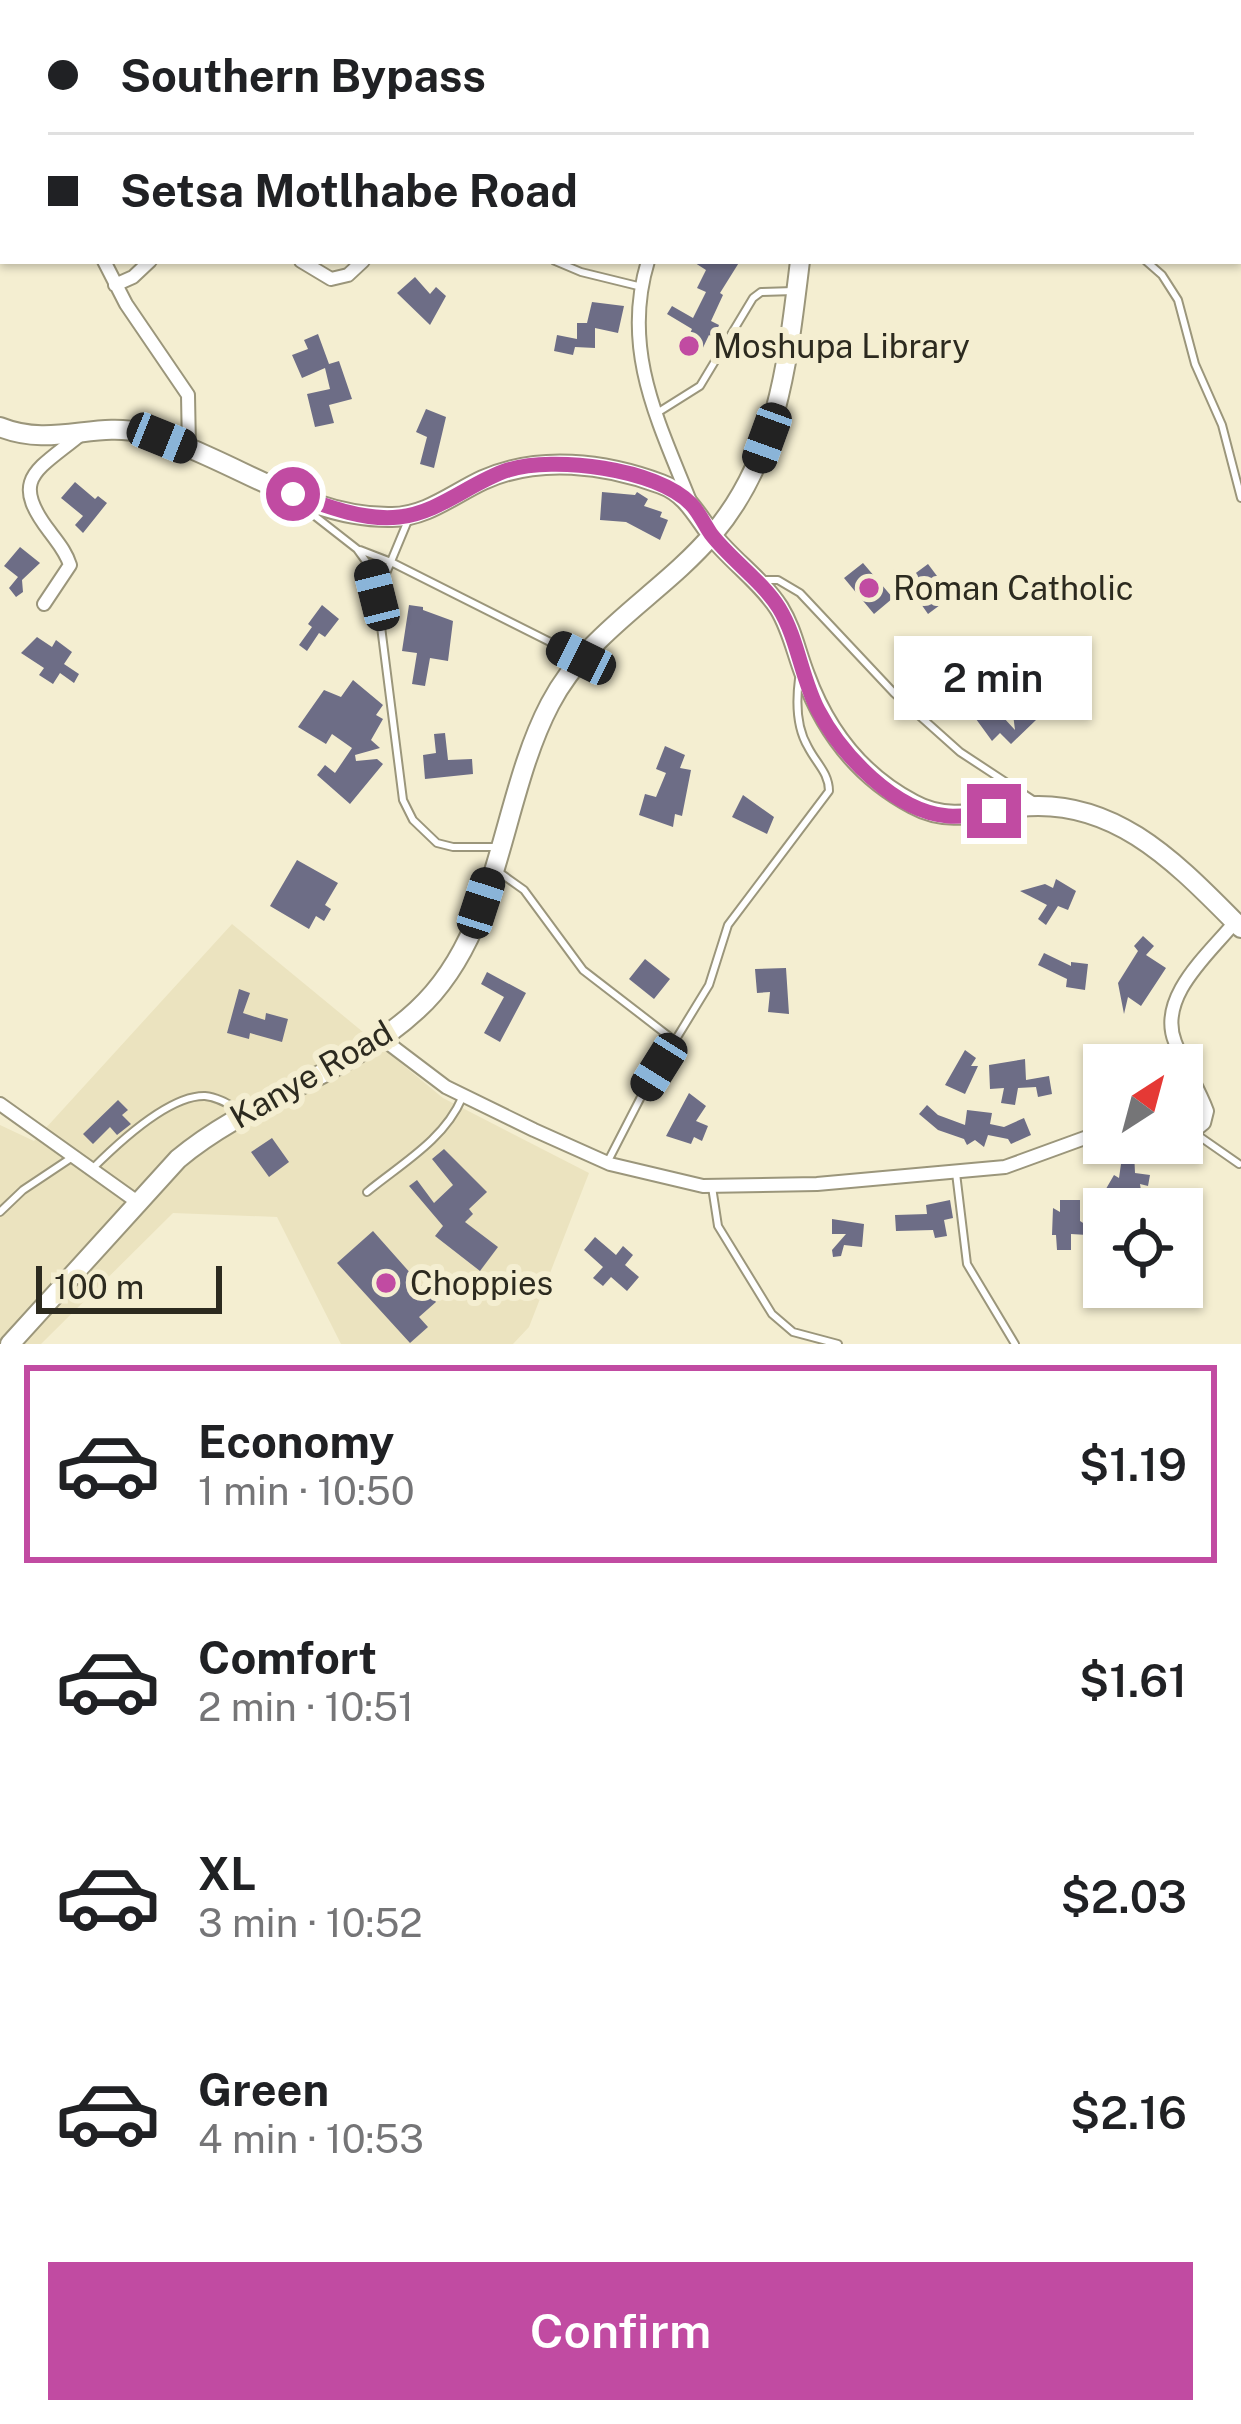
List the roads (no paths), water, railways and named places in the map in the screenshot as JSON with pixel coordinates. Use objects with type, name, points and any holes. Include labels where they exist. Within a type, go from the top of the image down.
[{"type":"street","points":[[105,264],[188,395],[189,449]]},
{"type":"street","points":[[115,285],[147,264]]},
{"type":"street","points":[[306,264],[331,279],[347,275],[360,264]]},
{"type":"street","points":[[647,264],[638,352],[654,415],[691,504],[712,535],[777,604],[791,630],[817,708],[860,766],[903,798],[944,816],[1042,806],[1075,809],[1116,823],[1177,863],[1238,925],[1180,989],[1169,1026],[1174,1044]]},
{"type":"street","name":"Kanye Road","points":[[10,1344],[136,1201],[209,1132],[350,1060],[418,1009],[440,982],[471,927],[536,730],[555,694],[611,625],[712,535],[758,464],[776,413],[790,347],[800,264]]},
{"type":"street","points":[[0,427],[44,438],[138,431],[293,494],[375,516],[410,515],[510,470],[542,463],[578,465],[665,485],[691,504]]},
{"type":"street","points":[[44,604],[70,565],[27,498],[29,486],[44,465],[80,435]]},
{"type":"street","points":[[380,1037],[413,1065],[463,1095],[607,1163],[712,1187],[956,1173],[1025,1162],[1083,1139]]},
{"type":"street","points":[[0,1104],[136,1201]]},
{"type":"lane","points":[[562,264],[642,287]]},
{"type":"lane","points":[[1149,264],[1178,300],[1195,364],[1222,425],[1241,498]]},
{"type":"lane","points":[[654,415],[700,386],[753,298],[761,292],[796,291]]},
{"type":"lane","points":[[293,494],[316,521],[357,549],[581,658]]},
{"type":"lane","points":[[377,595],[410,515]]},
{"type":"lane","points":[[357,549],[370,567],[377,595],[403,800],[423,832],[437,842],[453,847],[500,846]]},
{"type":"lane","points":[[754,579],[778,580],[800,593],[894,693],[960,752],[1042,806]]},
{"type":"lane","points":[[607,1163],[714,975],[728,925],[829,791],[826,775],[800,725],[801,664]]},
{"type":"lane","points":[[493,868],[524,890],[583,970],[675,1041]]},
{"type":"lane","points":[[367,1192],[440,1134],[463,1095]]},
{"type":"lane","points":[[92,1169],[135,1129],[199,1096],[214,1097],[244,1112]]},
{"type":"lane","points":[[1203,1141],[1239,1163]]},
{"type":"lane","points":[[0,1212],[22,1190],[74,1156]]},
{"type":"lane","points":[[956,1173],[967,1264],[1015,1344]]},
{"type":"lane","points":[[712,1187],[718,1226],[772,1314],[793,1332],[838,1344]]},
{"type":"place","name":"Moshupa Library","points":[[689,346]]},
{"type":"place","name":"Roman Catholic","points":[[869,588]]},
{"type":"place","name":"Choppies","points":[[386,1283]]}]
